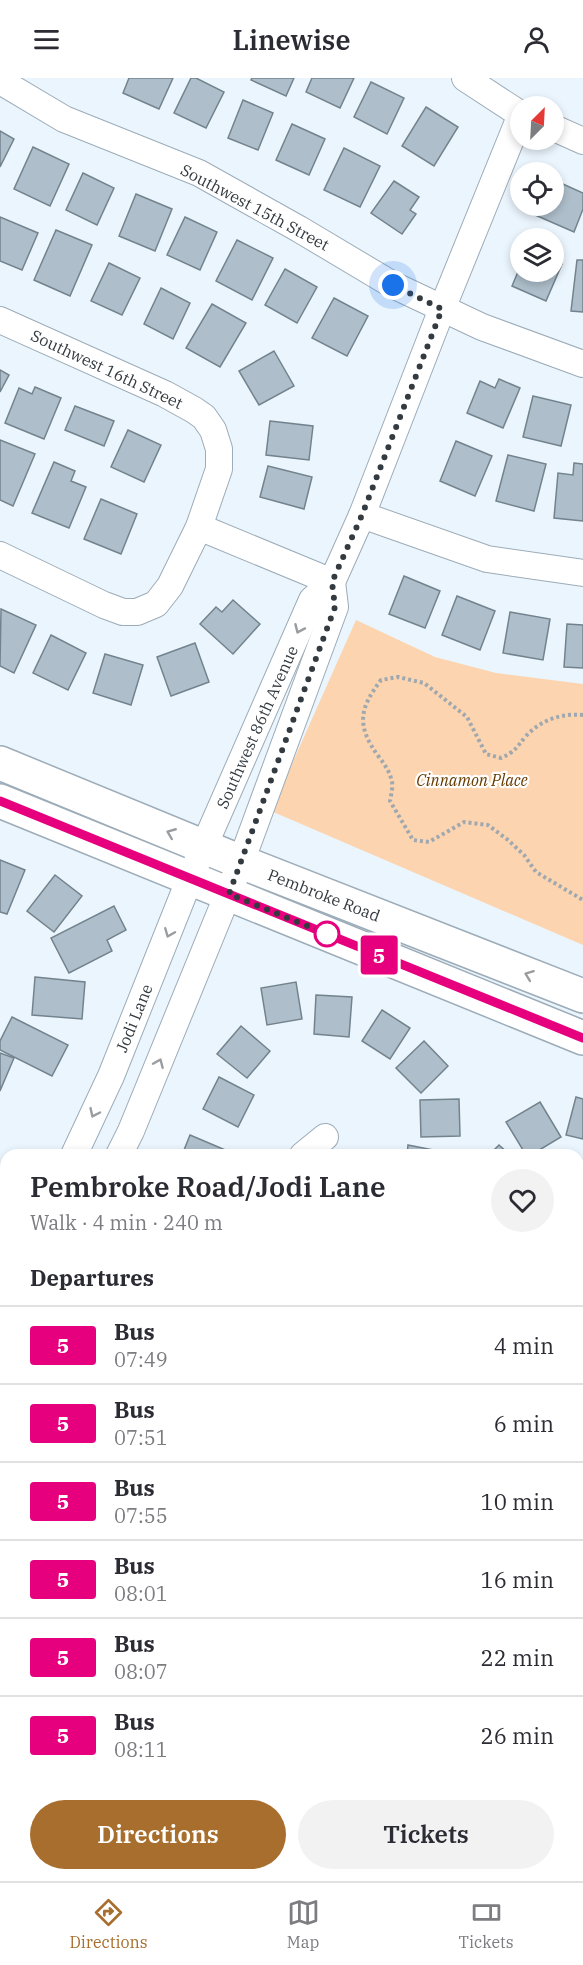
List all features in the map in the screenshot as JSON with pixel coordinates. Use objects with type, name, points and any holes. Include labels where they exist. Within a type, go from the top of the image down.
[{"type":"main road","name":"Pembroke Road","points":[[0,763],[204,847],[583,996]]},
{"type":"main road","name":"Pembroke Road","points":[[0,801],[583,1038]]},
{"type":"street","points":[[465,78],[510,108]]},
{"type":"street","name":"Southwest 15th Street","points":[[0,81],[64,120],[199,173],[393,285],[442,309],[482,327],[583,364]]},
{"type":"street","points":[[564,132],[583,141]]},
{"type":"street","name":"Southwest 86th Avenue","points":[[190,878],[312,600],[332,582],[362,515],[510,140]]},
{"type":"street","name":"Southwest 16th Street","points":[[0,320],[165,394],[204,417],[213,430],[219,449],[219,470],[199,527],[170,586],[156,604],[137,612],[123,612],[0,555]]},
{"type":"street","points":[[362,515],[487,559],[583,573]]},
{"type":"street","points":[[199,527],[332,582]]},
{"type":"street","name":"Southwest 86th Avenue","points":[[229,894],[335,607],[332,582]]},
{"type":"street","name":"Jodi Lane","points":[[77,1149],[111,1076],[190,878]]},
{"type":"street","points":[[122,1149],[229,894]]},
{"type":"street","points":[[310,1149],[325,1137]]},
{"type":"path","points":[[583,715],[556,717],[539,724],[515,751],[501,758],[486,754],[467,717],[424,683],[398,677],[381,680],[368,697],[362,717],[366,738],[388,769],[393,784],[390,801],[413,840],[429,842],[464,822],[488,825],[524,855],[536,872],[583,900]]},
{"type":"green space","name":"Cinnamon Place","points":[[356,620],[435,657],[496,673],[583,684],[583,945],[271,811]]},
{"type":"building","points":[[129,78],[173,78],[159,109],[123,93]]},
{"type":"building","points":[[191,78],[196,78],[224,92],[206,128],[174,113]]},
{"type":"building","points":[[252,78],[294,78],[286,96],[251,80]]},
{"type":"building","points":[[312,78],[354,78],[340,108],[306,92]]},
{"type":"building","points":[[371,82],[404,98],[387,134],[354,117]]},
{"type":"building","points":[[243,100],[273,113],[258,150],[228,138]]},
{"type":"building","points":[[426,107],[458,127],[434,166],[402,146]]},
{"type":"building","points":[[292,124],[325,139],[309,175],[276,160]]},
{"type":"building","points":[[0,131],[14,139],[0,167]]},
{"type":"building","points":[[33,147],[69,164],[50,206],[14,189]]},
{"type":"building","points":[[344,148],[380,166],[360,207],[324,190]]},
{"type":"building","points":[[83,173],[114,188],[97,225],[66,210]]},
{"type":"building","points":[[394,181],[419,197],[410,210],[416,214],[402,234],[371,213]]},
{"type":"building","points":[[564,184],[583,193],[583,209],[574,232],[537,216],[564,216]]},
{"type":"building","points":[[136,194],[172,209],[155,251],[119,236]]},
{"type":"building","points":[[0,217],[38,233],[22,270],[0,261]]},
{"type":"building","points":[[185,217],[217,232],[200,270],[167,255]]},
{"type":"building","points":[[56,230],[92,245],[70,296],[34,280]]},
{"type":"building","points":[[237,240],[273,258],[252,300],[216,281]]},
{"type":"building","points":[[577,260],[583,260],[583,312],[571,311]]},
{"type":"building","points":[[109,263],[140,278],[122,315],[91,301]]},
{"type":"building","points":[[285,269],[317,287],[297,323],[265,305]]},
{"type":"building","points":[[514,282],[554,282],[546,301],[512,286]]},
{"type":"building","points":[[161,288],[190,303],[173,339],[144,324]]},
{"type":"building","points":[[334,298],[368,316],[347,356],[312,338]]},
{"type":"building","points":[[212,304],[246,323],[220,367],[186,348]]},
{"type":"building","points":[[274,351],[294,386],[259,405],[239,371]]},
{"type":"building","points":[[0,370],[9,375],[0,392]]},
{"type":"building","points":[[499,379],[520,388],[503,428],[467,413],[480,381],[495,388]]},
{"type":"building","points":[[35,387],[61,398],[44,439],[5,423],[19,388],[32,394]]},
{"type":"building","points":[[533,396],[571,405],[561,446],[523,437]]},
{"type":"building","points":[[75,406],[114,421],[104,446],[65,430]]},
{"type":"building","points":[[270,421],[313,426],[309,460],[266,455]]},
{"type":"building","points":[[128,430],[161,445],[144,482],[111,467]]},
{"type":"building","points":[[0,440],[35,454],[13,506],[0,500]]},
{"type":"building","points":[[456,441],[492,456],[475,496],[440,481]]},
{"type":"building","points":[[508,455],[546,464],[534,511],[496,501]]},
{"type":"building","points":[[54,462],[75,471],[71,481],[86,487],[69,528],[32,513]]},
{"type":"building","points":[[574,463],[583,464],[583,521],[554,518],[558,473],[573,475]]},
{"type":"building","points":[[268,466],[312,477],[304,509],[260,497]]},
{"type":"building","points":[[101,499],[137,514],[121,554],[84,539]]},
{"type":"building","points":[[404,576],[440,591],[425,628],[389,614]]},
{"type":"building","points":[[457,596],[495,611],[480,650],[442,635]]},
{"type":"building","points":[[233,600],[260,624],[233,654],[200,624],[216,607],[222,612]]},
{"type":"building","points":[[1,609],[36,625],[14,673],[0,666]]},
{"type":"building","points":[[510,612],[550,619],[543,660],[503,653]]},
{"type":"building","points":[[567,624],[583,625],[583,668],[564,667]]},
{"type":"building","points":[[51,635],[86,653],[68,690],[33,673]]},
{"type":"building","points":[[195,643],[209,682],[171,696],[157,657]]},
{"type":"building","points":[[105,654],[143,665],[131,705],[93,693]]},
{"type":"building","points":[[0,860],[25,870],[7,914],[0,912]]},
{"type":"building","points":[[55,875],[82,896],[54,932],[27,911]]},
{"type":"building","points":[[114,906],[126,930],[107,940],[112,951],[69,973],[51,938]]},
{"type":"building","points":[[35,977],[85,982],[82,1019],[32,1015]]},
{"type":"building","points":[[296,982],[302,1019],[267,1025],[261,988]]},
{"type":"building","points":[[316,995],[352,997],[349,1037],[314,1034]]},
{"type":"building","points":[[382,1010],[410,1028],[390,1059],[362,1041]]},
{"type":"building","points":[[12,1017],[68,1045],[52,1076],[0,1050],[0,1041]]},
{"type":"building","points":[[241,1026],[270,1051],[247,1078],[217,1054]]},
{"type":"building","points":[[424,1041],[448,1066],[421,1093],[396,1068]]},
{"type":"building","points":[[0,1053],[14,1058],[0,1091]]},
{"type":"building","points":[[219,1077],[254,1095],[238,1127],[203,1109]]},
{"type":"building","points":[[576,1097],[583,1099],[583,1139],[566,1135]]},
{"type":"building","points":[[459,1099],[460,1136],[421,1137],[420,1100]]},
{"type":"building","points":[[540,1102],[561,1137],[541,1149],[522,1149],[506,1122]]},
{"type":"building","points":[[190,1135],[223,1149],[184,1149]]},
{"type":"building","points":[[408,1145],[428,1149],[408,1149]]},
{"type":"bus line","name":"5","points":[[0,801],[583,1038]]},
{"type":"route","points":[[327,934],[229,894],[335,607],[332,582],[362,515],[442,309],[393,285]]}]
